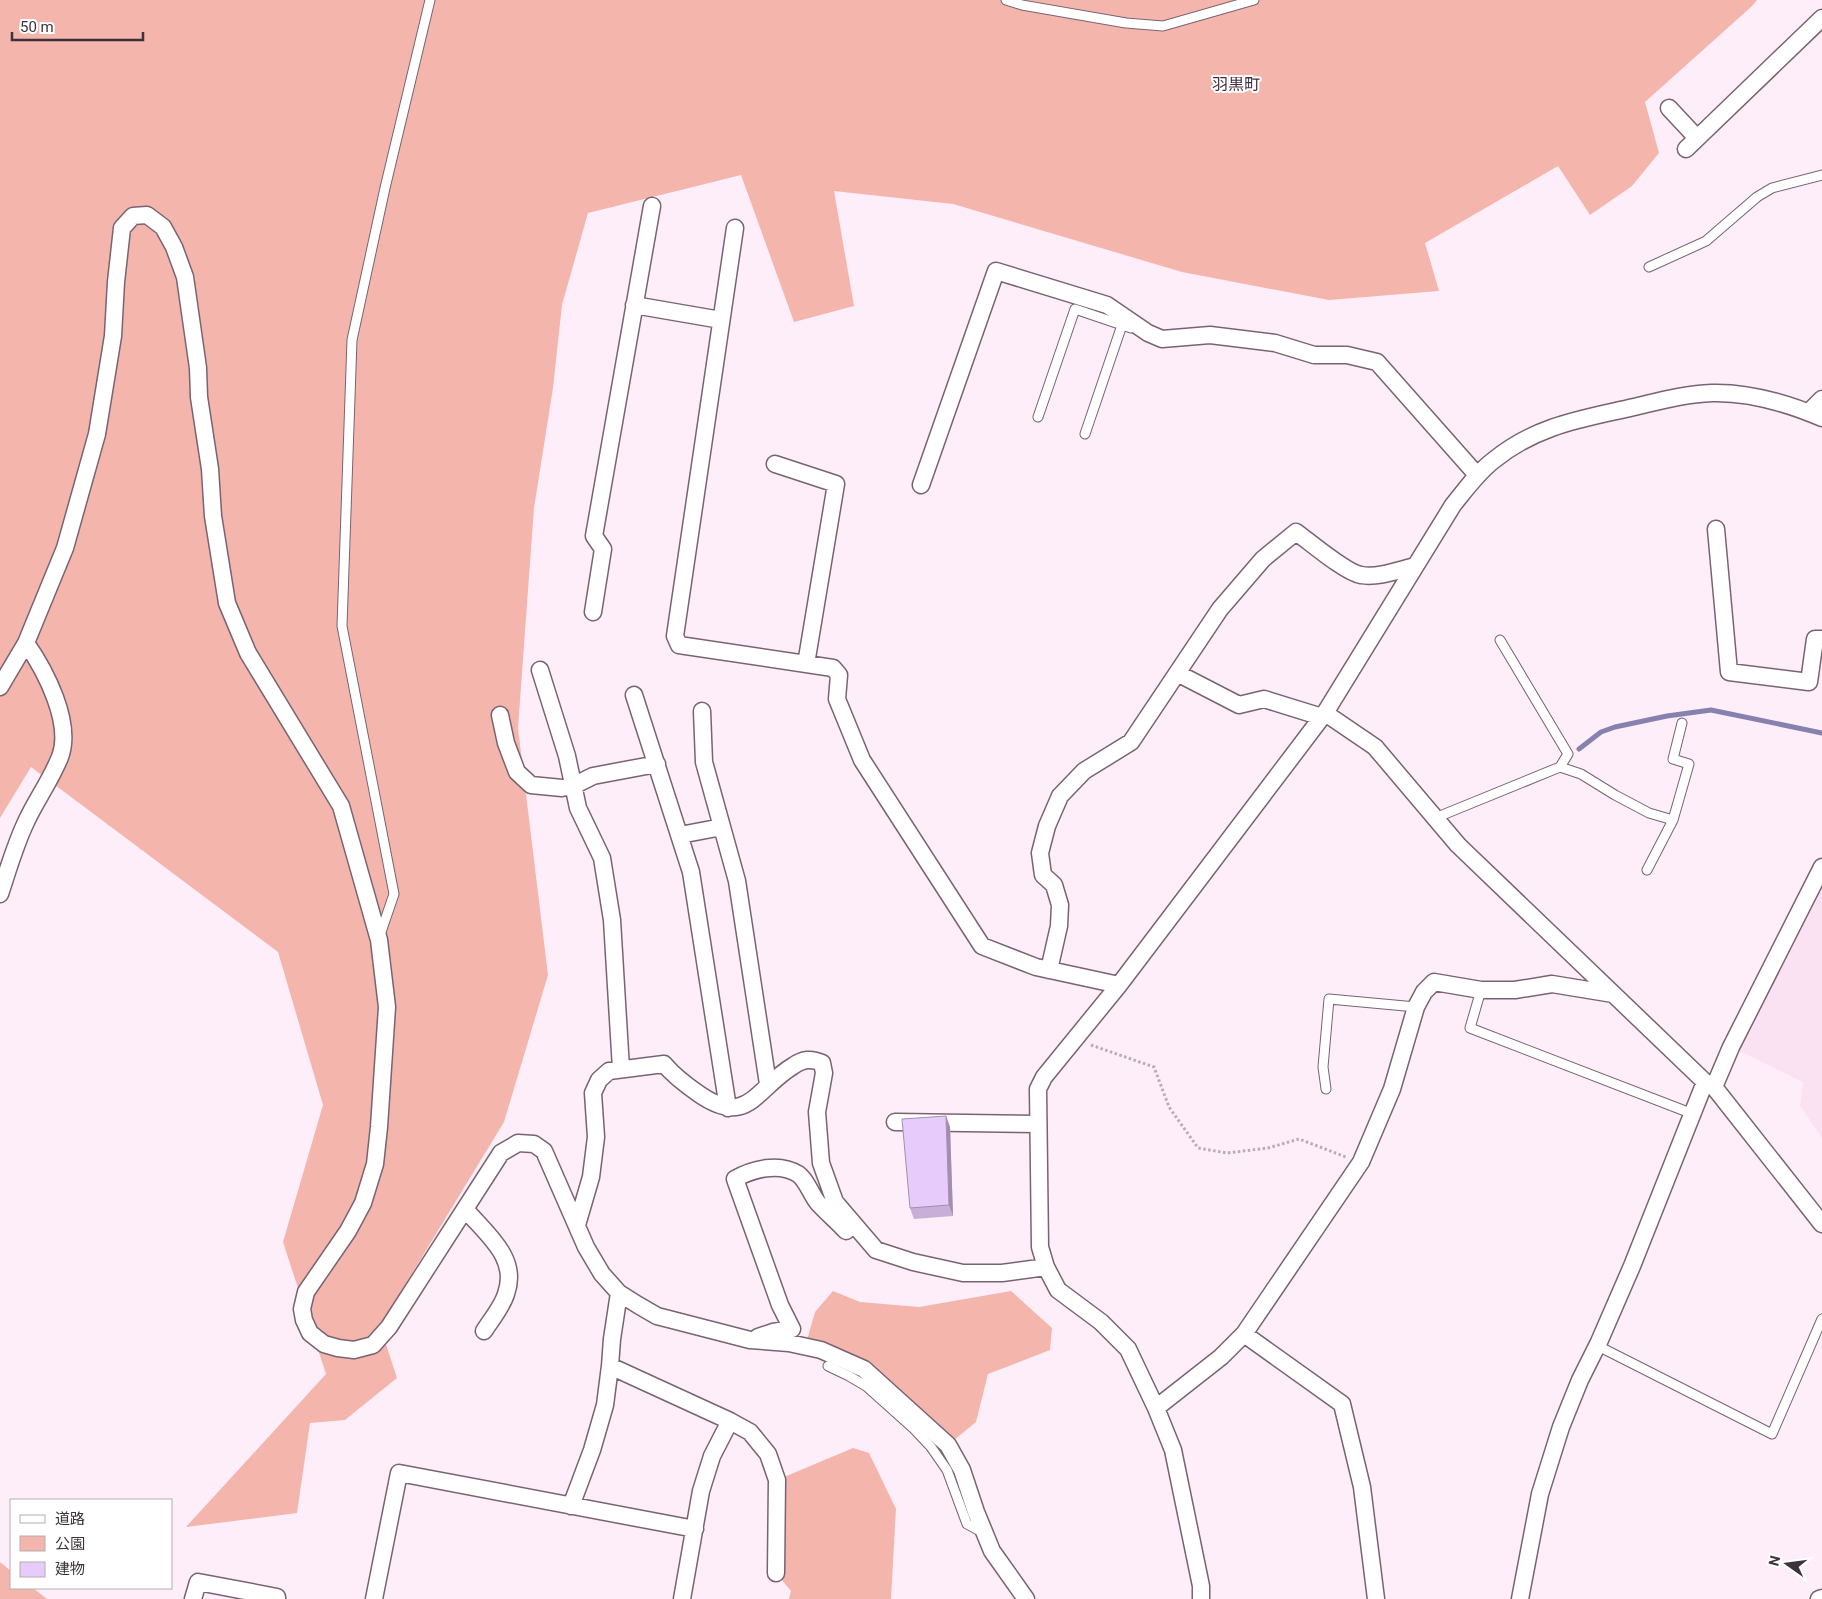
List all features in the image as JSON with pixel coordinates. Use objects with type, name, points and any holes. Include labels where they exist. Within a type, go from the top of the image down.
[{"type":"street","points":[[1669,108],[1692,144],[1822,18]]},
{"type":"street","points":[[593,612],[603,549],[594,536],[652,206]]},
{"type":"street","points":[[0,686],[26,643],[65,548],[97,434],[113,336],[122,228],[133,216],[147,215],[163,228],[174,247],[185,277],[198,368],[199,397],[210,469],[213,516],[227,604],[248,653],[341,806],[378,940],[387,1007],[380,1127],[375,1164],[363,1203],[348,1231],[306,1292],[302,1309],[304,1320],[310,1333],[324,1344],[338,1348],[354,1350],[373,1345],[389,1327],[501,1154],[518,1143],[534,1144],[544,1151],[586,1247],[598,1267],[619,1293],[657,1316],[750,1340],[789,1343],[820,1350],[864,1369],[948,1445],[962,1470],[992,1551],[1026,1599]]},
{"type":"street","points":[[735,228],[674,636],[679,645],[833,668],[839,675],[838,699],[862,760],[982,946],[1036,967],[1119,985]]},
{"type":"street","points":[[921,485],[996,271],[1108,305],[1148,333],[1162,339],[1210,335],[1275,343],[1314,356],[1347,355],[1377,362],[1477,475]]},
{"type":"street","points":[[634,305],[721,320]]},
{"type":"street","points":[[1201,1599],[1201,1586],[1173,1450],[1156,1408],[1128,1349],[1101,1322],[1058,1290],[1046,1267],[1040,1246],[1038,1088],[1044,1077],[1119,985],[1324,715],[1453,505],[1477,475],[1501,455],[1531,436],[1555,425],[1684,396],[1713,393],[1753,396],[1815,415],[1822,398]]},
{"type":"street","points":[[775,464],[836,484],[806,664]]},
{"type":"street","points":[[1716,529],[1729,672],[1809,682],[1815,639],[1822,639]]},
{"type":"street","points":[[1049,970],[1059,926],[1060,905],[1054,885],[1043,875],[1040,853],[1047,826],[1060,796],[1084,771],[1131,742],[1220,609],[1263,559],[1296,532],[1348,570],[1360,575],[1376,575],[1415,566]]},
{"type":"street","points":[[0,894],[26,822],[61,756],[64,734],[55,697],[37,659],[26,643]]},
{"type":"street","points":[[540,670],[567,756],[578,808],[602,858],[612,920],[620,1069]]},
{"type":"street","points":[[1177,673],[1239,706],[1264,699],[1324,715],[1375,748],[1458,845],[1710,1085],[1822,1224]]},
{"type":"street","points":[[634,695],[691,872],[728,1108]]},
{"type":"street","points":[[702,711],[704,762],[738,880],[768,1084]]},
{"type":"street","points":[[500,715],[506,743],[517,772],[531,785],[562,788],[573,786],[593,776],[656,764]]},
{"type":"street","points":[[680,834],[722,827]]},
{"type":"street","points":[[1520,1599],[1540,1494],[1580,1380],[1598,1346],[1632,1266],[1693,1114],[1731,1047],[1822,867]]},
{"type":"street","points":[[1156,1408],[1220,1357],[1244,1334],[1361,1162],[1392,1089],[1416,1007],[1424,992],[1434,982],[1481,990],[1515,990],[1552,984],[1613,994]]},
{"type":"street","points":[[577,1225],[591,1177],[596,1137],[593,1094],[599,1080],[609,1071],[664,1064],[682,1082],[712,1103],[728,1108],[736,1108],[751,1102],[778,1075],[802,1060],[813,1059],[822,1063],[824,1073],[817,1112],[821,1163],[835,1202],[876,1250]]},
{"type":"street","points":[[895,1122],[1038,1124]]},
{"type":"street","points":[[750,1340],[772,1332],[792,1329],[780,1305],[735,1179],[745,1173],[762,1168],[786,1169],[799,1175],[818,1202],[860,1244],[876,1250],[913,1262],[963,1274],[1046,1267]]},
{"type":"street","points":[[465,1209],[505,1256],[510,1269],[506,1296],[484,1331]]},
{"type":"street","points":[[571,1506],[592,1450],[605,1405],[619,1293]]},
{"type":"street","points":[[1244,1334],[1342,1404],[1362,1487],[1376,1599]]},
{"type":"street","points":[[610,1366],[750,1432],[768,1454],[777,1480],[776,1573]]},
{"type":"street","points":[[682,1599],[702,1491],[712,1456],[730,1421]]},
{"type":"street","points":[[374,1599],[399,1474],[695,1529]]},
{"type":"street","points":[[193,1599],[198,1582],[277,1597],[277,1599]]},
{"type":"lane","points":[[378,940],[394,894],[342,626],[352,340],[385,188],[430,0]]},
{"type":"lane","points":[[1006,0],[1022,5],[1126,23],[1163,26],[1254,0]]},
{"type":"lane","points":[[1649,267],[1706,241],[1757,197],[1772,188],[1822,175]]},
{"type":"lane","points":[[1038,417],[1075,309],[1148,333]]},
{"type":"lane","points":[[1085,434],[1122,325]]},
{"type":"lane","points":[[1435,818],[1560,767],[1568,754],[1500,640]]},
{"type":"lane","points":[[1647,870],[1673,820],[1689,764],[1673,759],[1682,723]]},
{"type":"lane","points":[[1560,767],[1580,774],[1649,813],[1673,820]]},
{"type":"lane","points":[[1481,990],[1470,1028],[1693,1114]]},
{"type":"lane","points":[[1326,1089],[1323,1067],[1329,999],[1416,1007]]},
{"type":"lane","points":[[1598,1346],[1772,1434],[1822,1319]]},
{"type":"lane","points":[[828,1366],[866,1386],[931,1447],[947,1470],[967,1524],[985,1533]]},
{"type":"path","points":[[1074,1038],[1154,1067],[1168,1107],[1198,1148],[1227,1153],[1268,1148],[1299,1139],[1361,1162]]},
{"type":"shaded area","points":[[1822,867],[1822,1138],[1800,1106],[1803,1082],[1731,1047]]},
{"type":"green space","points":[[0,0],[1757,0],[1645,102],[1659,153],[1632,186],[1590,215],[1558,166],[1425,243],[1439,291],[1329,300],[1182,272],[953,204],[834,191],[854,306],[794,322],[741,175],[588,213],[562,305],[553,388],[534,508],[518,728],[548,975],[504,1122],[380,1326],[397,1378],[345,1420],[310,1423],[297,1513],[186,1527],[326,1374],[283,1242],[323,1105],[278,952],[31,767],[0,818]]},
{"type":"green space","points":[[833,1291],[860,1302],[919,1307],[1011,1291],[1052,1328],[1050,1350],[988,1374],[976,1422],[948,1445],[884,1387],[805,1347],[815,1312]]},
{"type":"green space","points":[[853,1448],[869,1453],[896,1509],[891,1599],[789,1599],[791,1591],[776,1573],[777,1480]]},
{"type":"green space","points":[[0,1562],[10,1570],[10,1589],[34,1589],[47,1599],[0,1599]]},
{"type":"building","points":[[946,1116],[949,1205],[910,1208],[902,1119]]},
{"type":"waterway","points":[[1579,749],[1601,732],[1615,727],[1667,716],[1711,710],[1822,733]]},
{"type":"district","name":"羽黒町","points":[[1236,84]]}]
